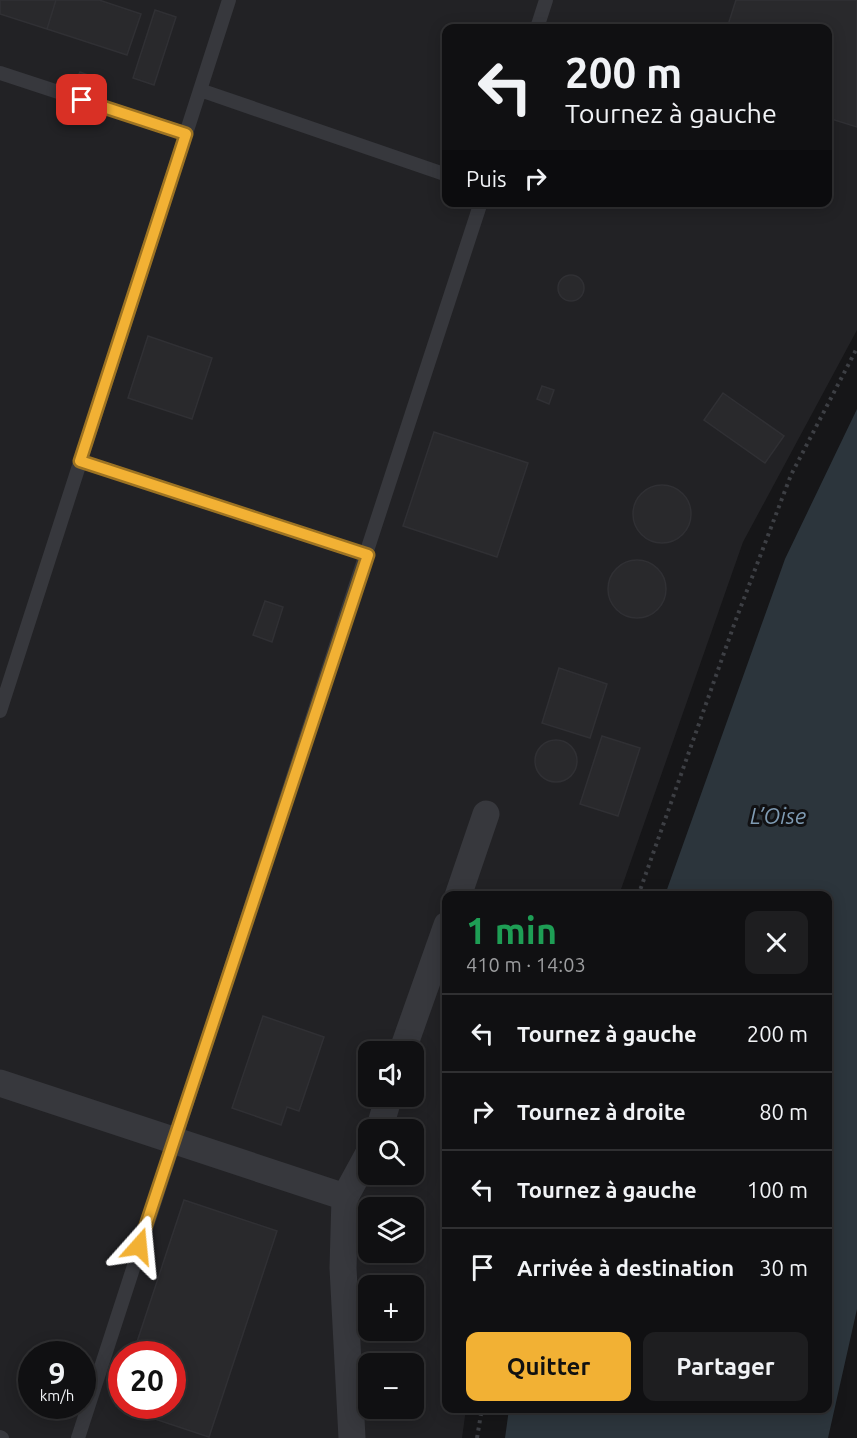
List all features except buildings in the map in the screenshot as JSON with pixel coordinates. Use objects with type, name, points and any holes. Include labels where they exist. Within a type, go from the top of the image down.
[{"type":"street","points":[[460,891],[486,814]]},
{"type":"street","points":[[406,1041],[442,939]]},
{"type":"street","points":[[0,1083],[345,1197]]},
{"type":"street","points":[[352,1438],[344,1268],[345,1197],[358,1173]]},
{"type":"lane","points":[[0,711],[229,0]]},
{"type":"lane","points":[[538,24],[546,0]]},
{"type":"lane","points":[[0,73],[186,134]]},
{"type":"lane","points":[[200,90],[442,174]]},
{"type":"lane","points":[[78,1438],[173,1140],[368,555],[479,207]]},
{"type":"lane","points":[[80,461],[368,555]]},
{"type":"path","points":[[640,891],[735,622],[791,474],[857,348]]},
{"type":"path","points":[[477,1438],[481,1413]]},
{"type":"shaded area","points":[[0,0],[857,0],[857,330],[743,542],[620,891],[442,891],[442,1413],[465,1413],[462,1438],[0,1438]]},
{"type":"water","name":"L’Oise","points":[[857,409],[857,1309],[828,1438],[505,1438],[508,1413],[832,1413],[832,891],[666,891],[785,559]]},
{"type":"route","points":[[82,100],[186,134],[80,461],[368,555],[139,1246]]}]
